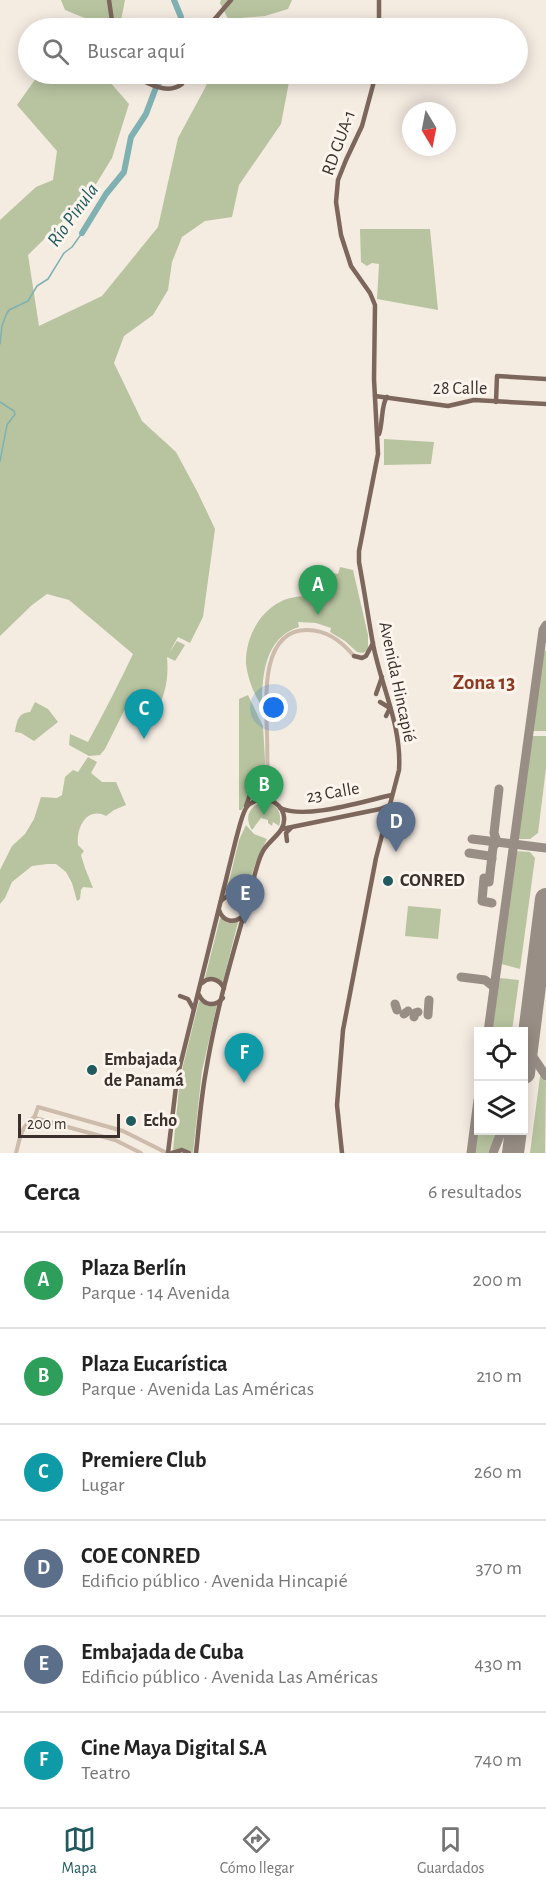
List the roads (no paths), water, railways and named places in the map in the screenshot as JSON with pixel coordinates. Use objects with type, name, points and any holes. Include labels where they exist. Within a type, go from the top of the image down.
[{"type":"main road","points":[[109,0],[112,18]]},
{"type":"main road","points":[[216,18],[231,0]]},
{"type":"main road","points":[[379,0],[379,18]]},
{"type":"main road","points":[[152,84],[171,89],[182,84]]},
{"type":"main road","name":"RD GUA-1","points":[[373,84],[362,126],[338,180],[336,202],[346,252],[355,275],[373,298],[375,321]]},
{"type":"main road","name":"Avenida Hincapié","points":[[342,1153],[337,1105],[343,1030],[368,898],[399,770],[398,739],[373,643],[359,556],[378,454],[375,321]]},
{"type":"main road","points":[[496,402],[497,375],[546,379]]},
{"type":"main road","name":"28 Calle","points":[[375,396],[448,406],[470,400],[546,404]]},
{"type":"main road","points":[[378,440],[383,402],[387,397]]},
{"type":"main road","points":[[354,656],[359,658],[366,656],[373,643]]},
{"type":"main road","points":[[376,694],[381,677]]},
{"type":"main road","points":[[380,702],[390,708],[386,716]]},
{"type":"main road","points":[[189,1153],[182,1150],[169,1153],[177,1078],[244,812],[251,791],[269,777]]},
{"type":"main road","name":"23 Calle","points":[[244,812],[255,801],[266,799],[290,812],[306,813],[392,795]]},
{"type":"main road","points":[[196,1153],[206,1071],[224,991],[262,852],[282,829],[284,819],[278,805]]},
{"type":"main road","name":"23 Calle","points":[[282,829],[390,805]]},
{"type":"main road","points":[[332,808],[334,819]]},
{"type":"main road","points":[[380,809],[387,816]]},
{"type":"main road","points":[[287,841],[286,833],[293,827]]},
{"type":"main road","points":[[227,896],[235,896],[244,903],[244,912],[236,921],[228,921],[222,916],[220,905],[227,896]]},
{"type":"main road","points":[[200,985],[205,980],[216,980],[222,984],[224,991]]},
{"type":"main road","points":[[198,992],[200,999],[208,1004],[217,1003],[223,998]]},
{"type":"main road","points":[[180,996],[188,999],[194,1010]]},
{"type":"street","points":[[278,805],[273,797],[269,777],[267,720],[268,668],[276,649],[285,638],[299,630],[316,630],[328,634],[343,644],[354,656]]},
{"type":"street","points":[[16,1153],[24,1127],[35,1118],[38,1107],[123,1131],[169,1153]]},
{"type":"street","points":[[35,1118],[115,1140],[141,1153]]},
{"type":"waterway","name":"Río Pinula","points":[[174,0],[181,18]]},
{"type":"waterway","name":"Río Pinula","points":[[82,233],[106,194],[124,172],[131,137],[146,114],[155,90]]},
{"type":"waterway","name":"Río Pinula","points":[[0,344],[2,326],[9,310],[28,301],[37,286],[48,279],[64,253],[72,247],[82,233]]},
{"type":"waterway","name":"Río Pinula","points":[[0,402],[15,414],[7,425],[0,461]]},
{"type":"place","name":"Plaza Berlín","points":[[318,615]]},
{"type":"place","name":"Premiere Club","points":[[144,739]]},
{"type":"place","name":"Plaza Eucarística","points":[[264,815]]},
{"type":"place","name":"COE CONRED","points":[[396,852]]},
{"type":"place","name":"CONRED","points":[[388,881]]},
{"type":"place","name":"Embajada de Cuba","points":[[245,924]]},
{"type":"place","name":"Embajada de Panamá","points":[[92,1070]]},
{"type":"place","name":"Cine Maya Digital S.A","points":[[244,1083]]},
{"type":"place","name":"Echo","points":[[131,1121]]},
{"type":"district","name":"Zona 13","points":[[484,682]]}]
